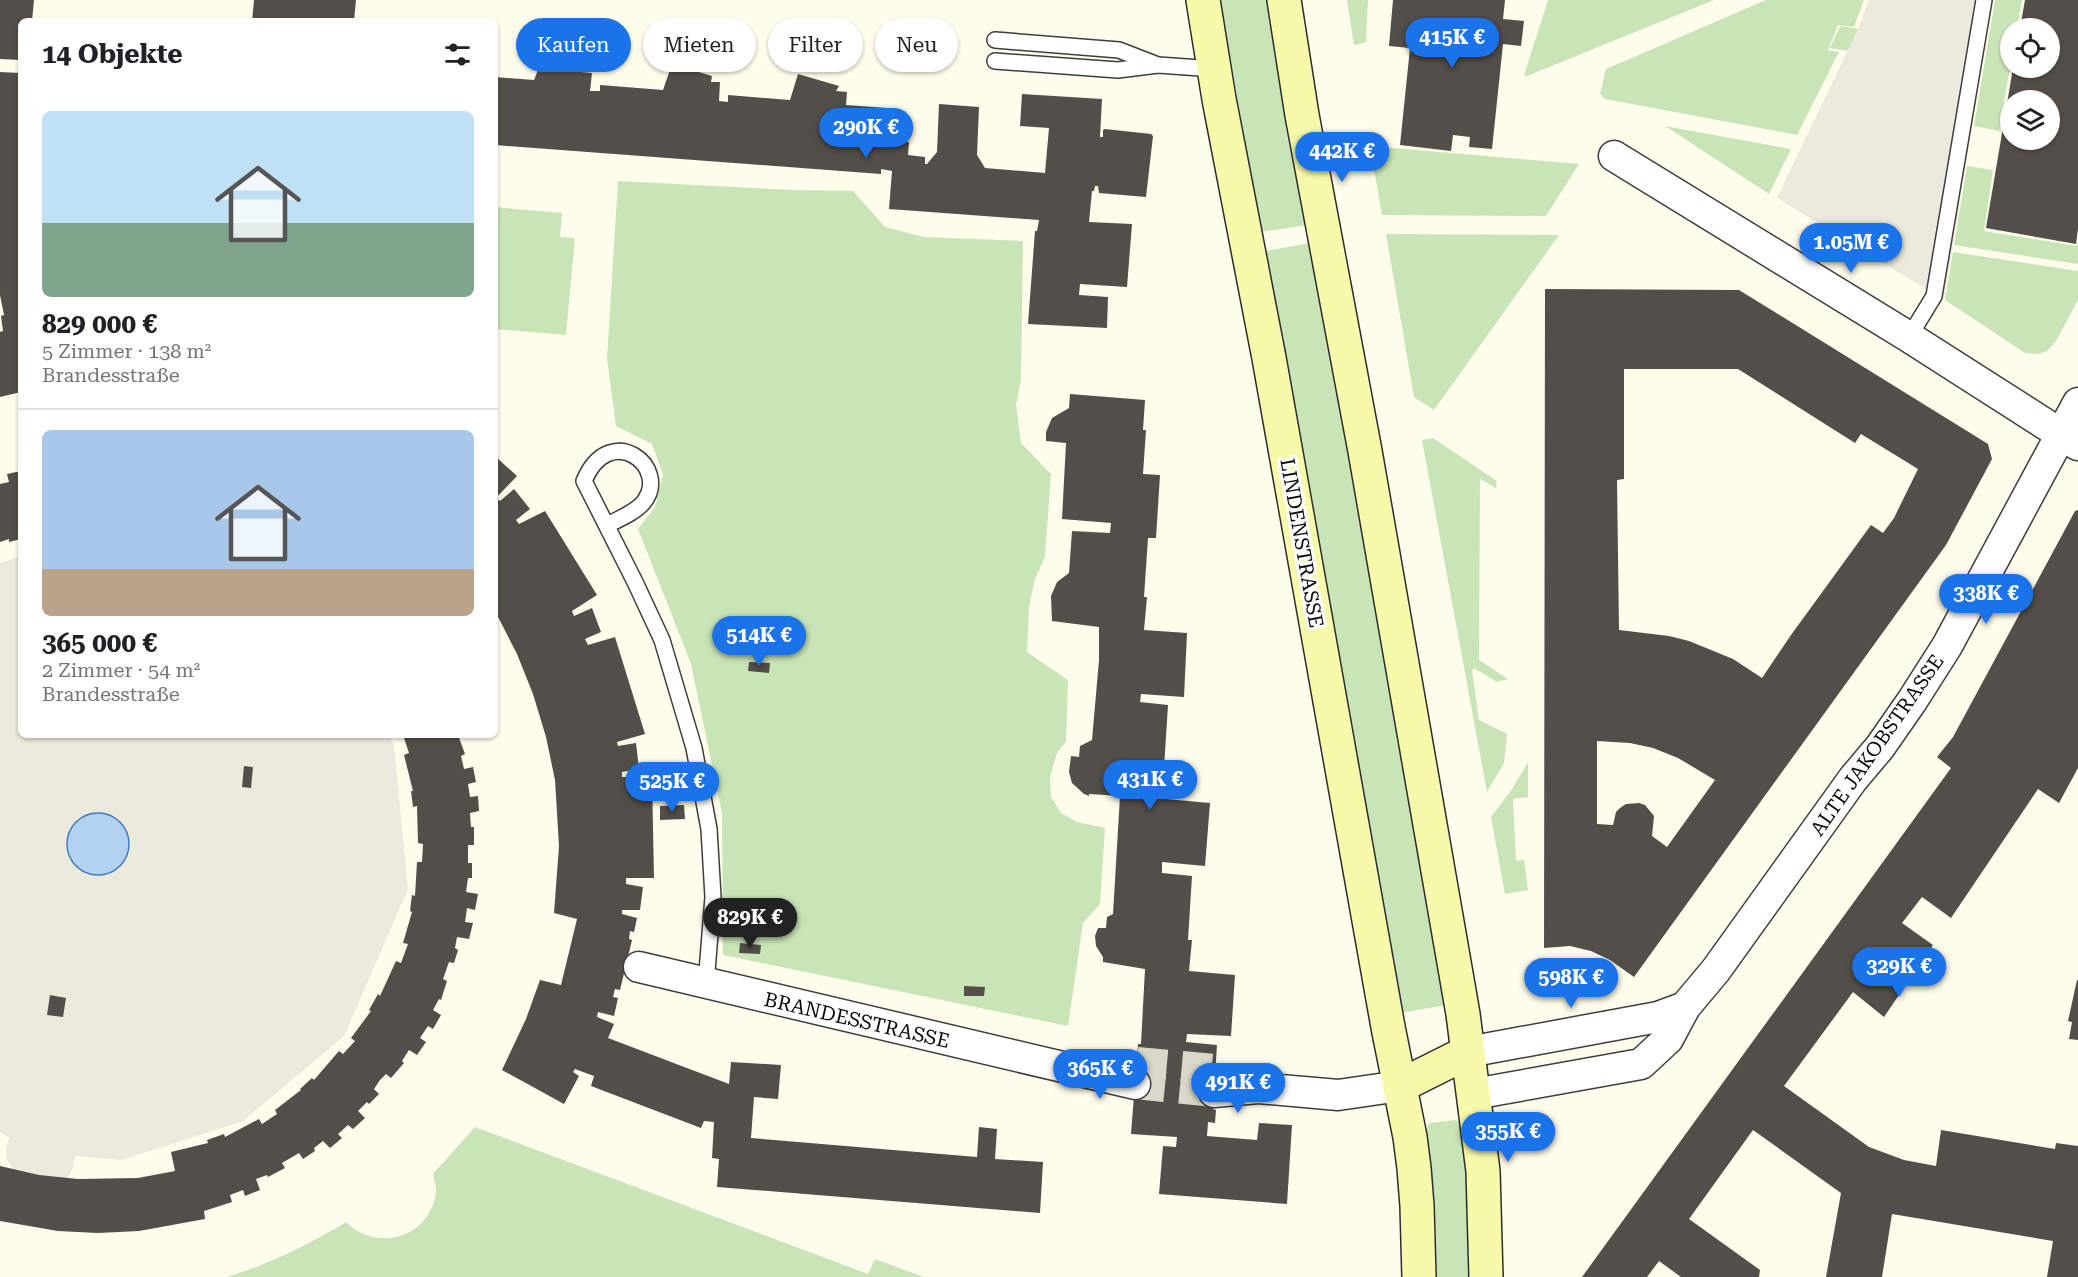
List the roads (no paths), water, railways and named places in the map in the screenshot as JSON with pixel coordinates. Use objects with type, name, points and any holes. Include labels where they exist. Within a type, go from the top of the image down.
[{"type":"main road","name":"LINDENSTRASSE","points":[[1203,0],[1414,1168],[1419,1277]]},
{"type":"main road","points":[[1284,0],[1302,115],[1365,451],[1432,831],[1468,1052],[1483,1170],[1485,1277]]},
{"type":"main road","points":[[1400,1086],[1468,1052]]},
{"type":"main road","points":[[1400,1086],[1474,1094]]},
{"type":"street","points":[[1614,156],[1909,337],[2070,440]]},
{"type":"street","name":"ALTE JAKOBSTRASSE","points":[[1474,1094],[1641,1064],[1668,1040],[1685,1007],[1716,970],[1912,701],[2070,440],[2078,403]]},
{"type":"street","name":"BRANDESSTRASSE","points":[[639,968],[1075,1070],[1136,1073]]},
{"type":"street","points":[[1468,1052],[1658,1017],[1685,1007]]},
{"type":"street","points":[[1215,1080],[1258,1088],[1338,1095],[1400,1086]]},
{"type":"lane","points":[[1909,337],[1934,296],[1984,0]]},
{"type":"lane","points":[[995,40],[1119,50],[1158,65]]},
{"type":"lane","points":[[995,61],[1118,70],[1158,65],[1215,69]]},
{"type":"lane","points":[[607,525],[638,509],[649,493],[651,484],[646,467],[630,453],[615,451],[600,456],[589,468],[584,480],[662,640],[694,748],[709,829],[713,897],[706,984]]},
{"type":"water","points":[[98,813],[120,822],[129,844],[120,866],[98,875],[76,866],[67,844],[76,822]]},
{"type":"tunnel","points":[[1137,1062],[1216,1069]]},
{"type":"tunnel","points":[[1135,1084],[1214,1092]]}]
